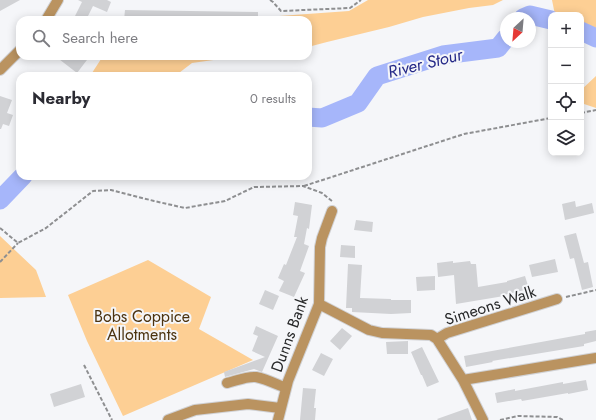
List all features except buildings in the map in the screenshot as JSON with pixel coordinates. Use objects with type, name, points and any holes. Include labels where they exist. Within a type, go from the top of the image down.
[{"type":"street","points":[[48,16],[58,0]]},
{"type":"street","points":[[0,70],[16,54]]},
{"type":"street","name":"Dunns Bank","points":[[278,420],[288,380],[319,304],[320,247],[332,211]]},
{"type":"street","name":"Simeons Walk","points":[[319,304],[369,330],[382,333],[431,335],[438,339],[446,333],[557,300]]},
{"type":"street","points":[[438,339],[463,380],[483,420]]},
{"type":"street","points":[[463,380],[596,358]]},
{"type":"street","points":[[227,383],[243,378],[255,377],[286,388]]},
{"type":"street","points":[[168,420],[195,410],[248,404],[280,408]]},
{"type":"path","points":[[270,0],[281,11],[350,8],[361,0]]},
{"type":"path","points":[[584,112],[596,110]]},
{"type":"path","points":[[0,262],[18,243],[46,228],[93,191],[112,190],[185,208],[225,201],[254,187],[303,186],[464,134],[548,119]]},
{"type":"path","points":[[303,186],[322,193],[332,201],[332,211]]},
{"type":"path","points":[[0,228],[18,243]]},
{"type":"path","points":[[557,300],[596,290]]},
{"type":"path","points":[[84,365],[112,420]]},
{"type":"path","points":[[500,420],[518,416],[557,417],[563,420]]},
{"type":"green space","points":[[368,0],[503,0],[493,5],[423,17],[312,46],[312,16],[279,16],[349,11]]},
{"type":"green space","points":[[552,0],[596,0],[596,33],[584,28],[584,12],[554,12]]},
{"type":"green space","points":[[100,60],[213,60],[192,63],[180,72],[93,72]]},
{"type":"green space","points":[[596,76],[596,108],[584,104],[584,87]]},
{"type":"green space","points":[[0,236],[36,270],[46,297],[0,298]]},
{"type":"green space","name":"Bobs Coppice Allotments","points":[[148,260],[211,297],[199,329],[253,360],[123,416],[87,341],[68,295]]},
{"type":"waterway","name":"River Stour","points":[[536,16],[548,19]]},
{"type":"waterway","name":"River Stour","points":[[584,32],[596,38]]},
{"type":"waterway","name":"River Stour","points":[[312,117],[322,118],[358,103],[377,76],[443,55],[498,48],[500,46]]},
{"type":"waterway","name":"River Stour","points":[[0,200],[19,180]]},
{"type":"waterway","name":"River Stour","points":[[0,191],[6,194]]}]
